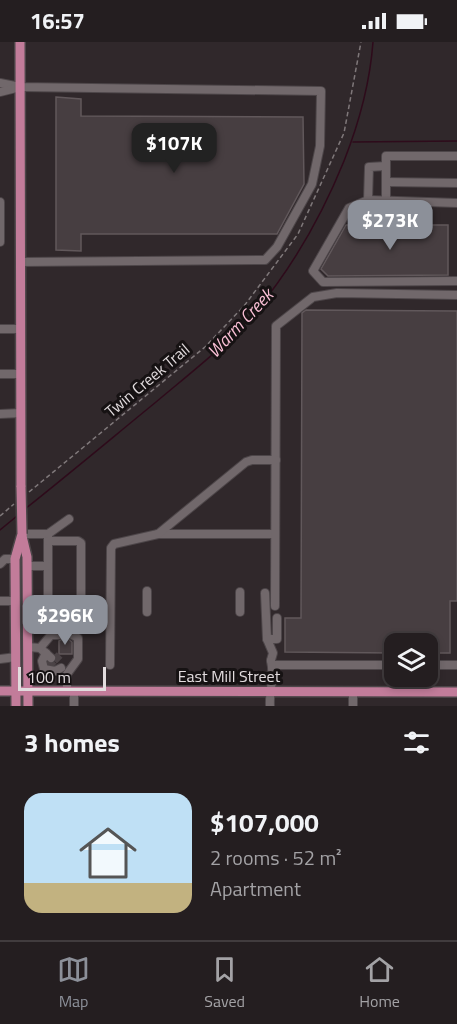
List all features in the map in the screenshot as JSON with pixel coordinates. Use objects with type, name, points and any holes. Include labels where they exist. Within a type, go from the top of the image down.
[{"type":"main road","points":[[20,42],[20,329],[24,490],[22,534],[27,566],[28,706]]},
{"type":"main road","points":[[16,706],[15,559],[22,534]]},
{"type":"main road","points":[[15,559],[21,561],[21,616],[27,626]]},
{"type":"main road","name":"East Mill Street","points":[[0,691],[457,692]]},
{"type":"street","points":[[0,83],[20,87],[321,91],[320,146],[312,184],[278,247],[265,260],[20,262]]},
{"type":"street","points":[[0,92],[8,92],[20,87]]},
{"type":"street","points":[[386,201],[386,156],[457,156]]},
{"type":"street","points":[[368,200],[369,166],[386,166]]},
{"type":"street","points":[[386,182],[457,183]]},
{"type":"street","points":[[457,211],[455,202],[368,200],[349,208],[313,271],[324,282],[457,281]]},
{"type":"street","points":[[0,202],[0,242]]},
{"type":"street","points":[[275,606],[276,326],[313,297],[337,293],[457,295]]},
{"type":"street","points":[[0,329],[20,329]]},
{"type":"street","points":[[0,374],[21,374]]},
{"type":"street","points":[[0,414],[21,413]]},
{"type":"street","points":[[158,534],[246,462],[276,460]]},
{"type":"street","points":[[48,626],[48,537],[69,519]]},
{"type":"street","points":[[22,534],[81,543],[81,621],[77,626],[27,626]]},
{"type":"street","points":[[110,665],[111,548],[114,544],[158,534],[275,534]]},
{"type":"street","points":[[0,564],[5,559],[15,559]]},
{"type":"street","points":[[27,566],[48,566]]},
{"type":"street","points":[[147,591],[147,612]]},
{"type":"street","points":[[240,592],[240,612]]},
{"type":"street","points":[[265,593],[267,654],[272,662],[274,674],[269,692],[270,706]]},
{"type":"street","points":[[0,601],[15,601]]},
{"type":"street","points":[[268,640],[277,639],[277,618]]},
{"type":"street","points":[[59,635],[51,635],[54,661],[70,691],[74,706]]},
{"type":"street","points":[[28,647],[54,661],[70,666],[78,659],[78,638],[72,635]]},
{"type":"street","points":[[0,659],[16,657]]},
{"type":"street","points":[[272,662],[384,665]]},
{"type":"street","points":[[438,665],[457,665]]},
{"type":"street","points":[[353,692],[353,706]]},
{"type":"path","name":"Twin Creek Trail","points":[[24,490],[205,346],[244,306],[298,234],[344,132],[361,42]]},
{"type":"path","points":[[0,516],[18,501]]},
{"type":"building","points":[[56,97],[81,99],[81,116],[303,117],[304,184],[277,234],[81,234],[81,251],[56,250]]},
{"type":"building","points":[[346,225],[448,225],[448,275],[328,276],[321,269]]},
{"type":"building","points":[[306,310],[457,311],[457,601],[450,601],[450,653],[438,653],[438,633],[384,633],[384,653],[285,652],[285,618],[301,618],[302,313]]},
{"type":"building","points":[[64,632],[67,632],[67,638],[72,642],[72,654],[59,654],[59,641],[64,638]]},
{"type":"waterway","name":"Warm Creek","points":[[25,509],[205,361],[240,329],[266,299],[304,243],[344,161],[363,103],[373,42]]},
{"type":"waterway","points":[[353,142],[457,141]]},
{"type":"waterway","name":"Warm Creek","points":[[0,530],[17,516]]},
{"type":"tunnel","points":[[54,655],[60,661]]},
{"type":"tunnel","points":[[48,661],[54,667]]}]
